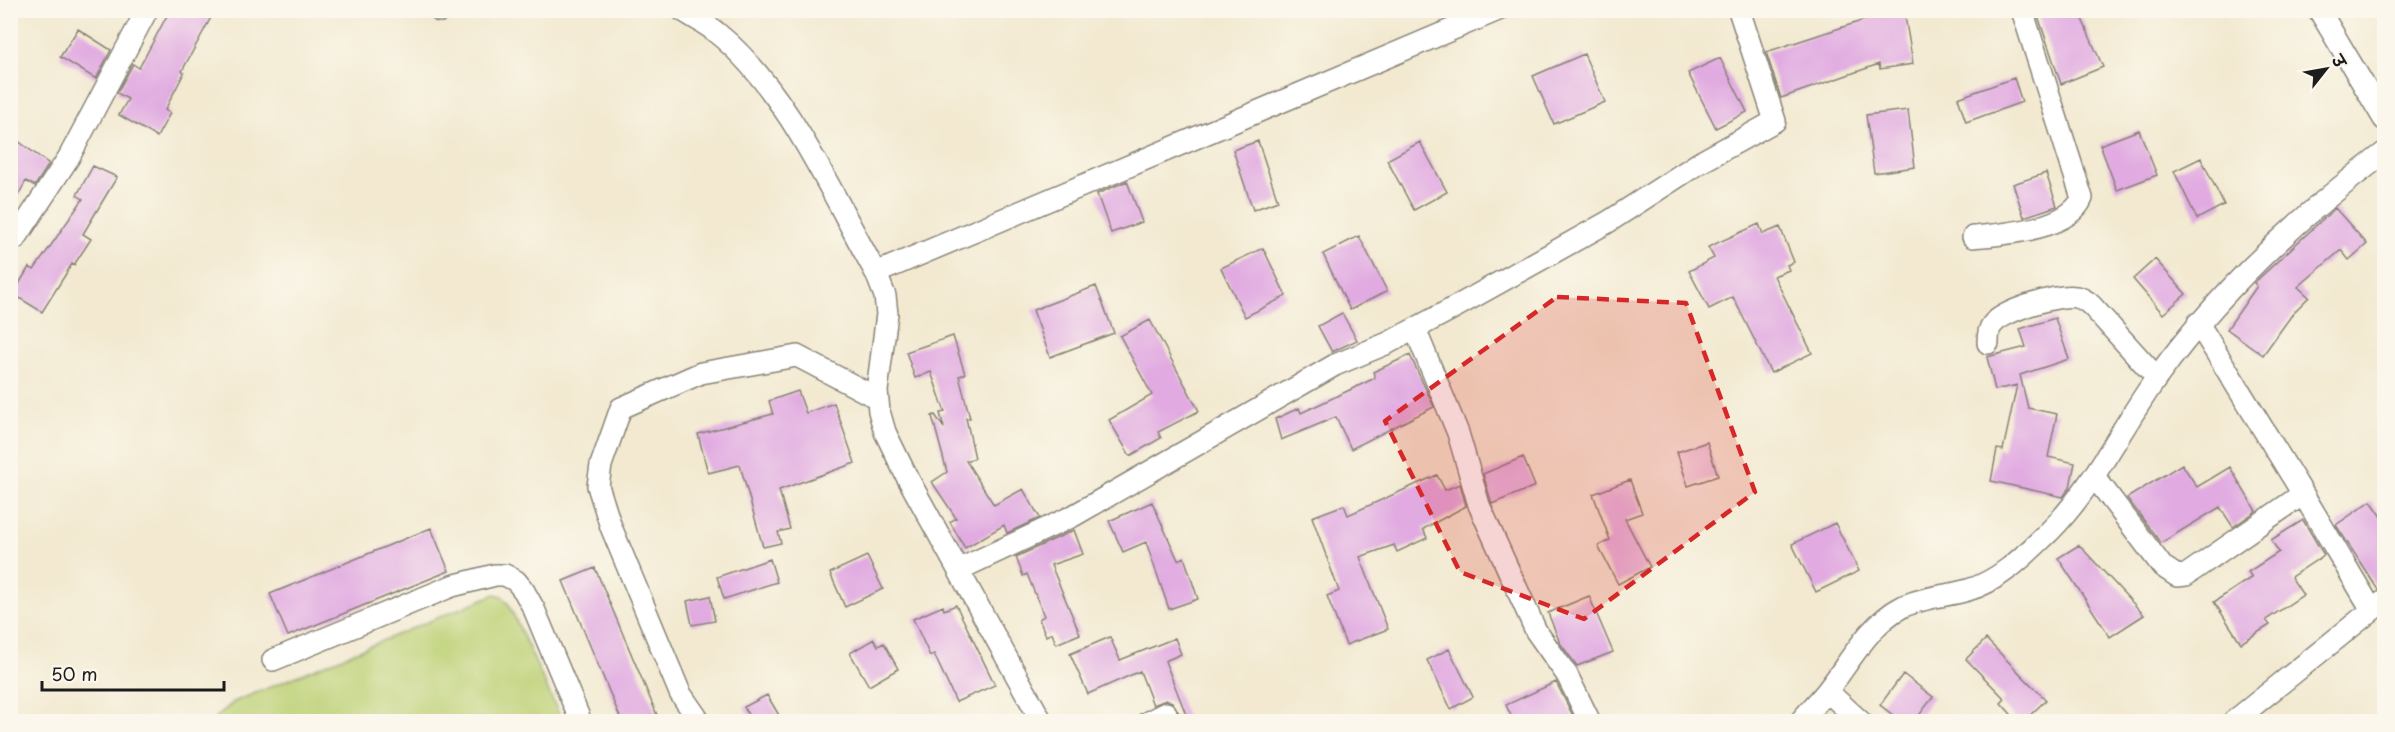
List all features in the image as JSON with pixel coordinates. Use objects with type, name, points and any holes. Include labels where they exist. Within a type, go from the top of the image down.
[{"type":"street","points":[[16,238],[69,157],[147,10]]},
{"type":"street","points":[[682,10],[717,32],[755,69],[784,107],[876,273],[885,296],[887,314],[877,398],[885,432],[906,475],[960,569],[1026,697],[1042,722]]},
{"type":"street","points":[[876,273],[1498,10]]},
{"type":"street","points":[[960,569],[1073,516],[1335,364],[1414,329],[1542,259],[1699,163],[1775,121],[1739,10]]},
{"type":"street","points":[[1973,237],[2025,230],[2059,220],[2079,207],[2082,198],[2022,10]]},
{"type":"street","points":[[2319,10],[2385,119]]},
{"type":"street","points":[[1800,722],[1827,691],[1869,635],[1891,614],[1904,606],[1969,590],[1994,578],[2051,530],[2094,476],[2157,378],[2198,323],[2279,243],[2350,179],[2385,153]]},
{"type":"street","points":[[1988,343],[1992,325],[2000,319],[2052,299],[2074,296],[2085,299],[2157,378]]},
{"type":"street","points":[[2198,323],[2251,405],[2303,494],[2378,606],[2233,722]]},
{"type":"street","points":[[1414,329],[1458,433],[1484,516],[1536,631],[1567,675],[1590,722]]},
{"type":"street","points":[[700,722],[680,693],[611,526],[598,486],[601,465],[621,408],[700,373],[797,356],[877,398]]},
{"type":"street","points":[[2094,476],[2162,566],[2177,576],[2186,575],[2303,494]]},
{"type":"street","points":[[273,660],[452,586],[495,575],[505,575],[516,581],[534,609],[581,722]]},
{"type":"street","points":[[1827,691],[1861,722]]},
{"type":"highlighted area","points":[[1557,297],[1686,303],[1755,492],[1584,619],[1460,572],[1385,421]]},
{"type":"green space","points":[[495,594],[502,596],[509,605],[562,721],[212,721],[234,702]]},
{"type":"building","points":[[170,10],[215,10],[182,71],[184,73],[165,110],[170,113],[157,137],[119,115],[128,99],[117,93],[133,64],[139,68]]},
{"type":"building","points":[[1876,10],[1904,10],[1913,64],[1880,69],[1879,64],[1781,98],[1766,52],[1877,16]]},
{"type":"building","points":[[2036,10],[2078,10],[2103,67],[2061,84]]},
{"type":"building","points":[[78,29],[111,50],[96,79],[60,57]]},
{"type":"building","points":[[1584,54],[1605,102],[1554,124],[1533,76]]},
{"type":"building","points":[[1720,58],[1747,112],[1716,128],[1688,73]]},
{"type":"building","points":[[2014,78],[2022,102],[1966,122],[1958,98]]},
{"type":"building","points":[[1908,110],[1915,167],[1874,173],[1866,115]]},
{"type":"building","points":[[2139,130],[2157,175],[2117,190],[2100,145]]},
{"type":"building","points":[[10,135],[49,164],[35,186],[26,181],[10,210]]},
{"type":"building","points":[[1258,141],[1278,201],[1253,210],[1233,150]]},
{"type":"building","points":[[1420,142],[1447,192],[1414,210],[1387,160]]},
{"type":"building","points":[[2201,158],[2224,205],[2197,219],[2174,171]]},
{"type":"building","points":[[93,166],[117,177],[83,234],[91,239],[74,265],[72,264],[42,312],[13,294],[29,267],[34,270],[83,199],[77,195]]},
{"type":"building","points":[[2046,173],[2057,206],[2024,217],[2013,184]]},
{"type":"building","points":[[1127,181],[1142,222],[1111,233],[1097,194]]},
{"type":"building","points":[[2335,208],[2367,244],[2349,260],[2341,250],[2298,287],[2309,297],[2294,312],[2263,355],[2227,329],[2257,286],[2254,283]]},
{"type":"building","points":[[1759,224],[1763,234],[1780,227],[1794,262],[1787,265],[1789,270],[1774,276],[1812,353],[1771,373],[1733,297],[1709,309],[1689,271],[1714,258],[1708,247]]},
{"type":"building","points":[[1359,236],[1387,291],[1350,310],[1323,254]]},
{"type":"building","points":[[1263,248],[1286,296],[1245,317],[1221,268]]},
{"type":"building","points":[[2155,259],[2186,294],[2163,314],[2133,279]]},
{"type":"building","points":[[1096,286],[1114,333],[1050,357],[1033,310]]},
{"type":"building","points":[[1342,313],[1357,340],[1332,352],[1318,326]]},
{"type":"building","points":[[2055,318],[2069,359],[2020,375],[2028,408],[2057,414],[2048,457],[2075,463],[2070,487],[2063,497],[1991,481],[1997,449],[2003,450],[2017,385],[1995,390],[1987,357],[2026,347],[2020,329]]},
{"type":"building","points":[[1150,320],[1199,411],[1158,432],[1161,438],[1130,456],[1109,420],[1152,395],[1120,336]]},
{"type":"building","points":[[953,336],[965,374],[959,376],[970,418],[966,418],[975,458],[966,461],[994,505],[1023,489],[1040,518],[1007,533],[1004,525],[965,548],[950,522],[956,518],[932,482],[947,472],[932,416],[935,415],[944,428],[940,413],[945,412],[931,372],[915,378],[906,352]]},
{"type":"building","points":[[1410,355],[1434,407],[1351,449],[1336,417],[1281,440],[1275,419],[1299,408],[1301,413],[1375,378],[1373,372]]},
{"type":"building","points":[[798,391],[806,413],[834,403],[855,463],[779,490],[790,529],[778,532],[781,543],[763,547],[740,465],[708,473],[698,434],[773,414],[769,401]]},
{"type":"building","points":[[1707,442],[1718,476],[1688,486],[1677,452]]},
{"type":"building","points":[[1523,457],[1535,486],[1492,504],[1483,474]]},
{"type":"building","points":[[2182,464],[2197,487],[2230,467],[2256,511],[2233,527],[2220,507],[2161,543],[2127,498]]},
{"type":"building","points":[[1437,475],[1445,490],[1460,484],[1466,506],[1423,529],[1427,538],[1397,552],[1394,545],[1360,557],[1388,629],[1346,645],[1327,596],[1339,591],[1312,517],[1344,505],[1348,515]]},
{"type":"building","points":[[1630,480],[1642,513],[1625,519],[1650,567],[1618,584],[1598,546],[1610,540],[1593,494]]},
{"type":"building","points":[[2371,501],[2385,521],[2385,589],[2378,590],[2336,525]]},
{"type":"building","points":[[1152,502],[1178,560],[1184,557],[1198,599],[1169,609],[1146,542],[1123,552],[1109,521]]},
{"type":"building","points":[[2303,520],[2324,555],[2291,577],[2303,595],[2266,620],[2270,625],[2241,643],[2214,602],[2252,577],[2248,572],[2279,552],[2271,540]]},
{"type":"building","points":[[1835,523],[1859,571],[1816,592],[1792,544]]},
{"type":"building","points":[[431,528],[449,571],[288,636],[270,594]]},
{"type":"building","points":[[1074,530],[1083,554],[1051,565],[1080,634],[1056,644],[1052,633],[1046,636],[1039,619],[1044,616],[1027,574],[1023,576],[1016,557]]},
{"type":"building","points":[[2079,545],[2144,615],[2110,637],[2058,558]]},
{"type":"building","points":[[867,556],[883,589],[845,607],[830,573]]},
{"type":"building","points":[[770,559],[777,582],[724,599],[717,577]]},
{"type":"building","points":[[595,568],[660,722],[622,722],[563,581]]},
{"type":"building","points":[[710,596],[715,621],[692,625],[687,601]]},
{"type":"building","points":[[1589,596],[1613,652],[1577,666],[1560,643],[1548,613]]},
{"type":"building","points":[[956,605],[995,685],[956,702],[934,654],[930,656],[913,619],[943,606],[944,610]]},
{"type":"building","points":[[1110,637],[1120,660],[1175,638],[1181,654],[1165,661],[1189,722],[1175,722],[1179,713],[1172,702],[1166,700],[1153,705],[1140,671],[1088,694],[1070,654]]},
{"type":"building","points":[[874,639],[878,646],[884,643],[898,669],[869,686],[850,653]]},
{"type":"building","points":[[1986,639],[2046,700],[2023,722],[2018,722],[2001,703],[2005,699],[1966,659]]},
{"type":"building","points":[[1449,649],[1473,697],[1451,709],[1427,660]]},
{"type":"building","points":[[1903,674],[1933,697],[1914,722],[1902,722],[1880,705]]},
{"type":"building","points":[[1556,682],[1576,722],[1514,722],[1506,705]]},
{"type":"building","points":[[767,695],[783,722],[752,722],[744,707]]}]
